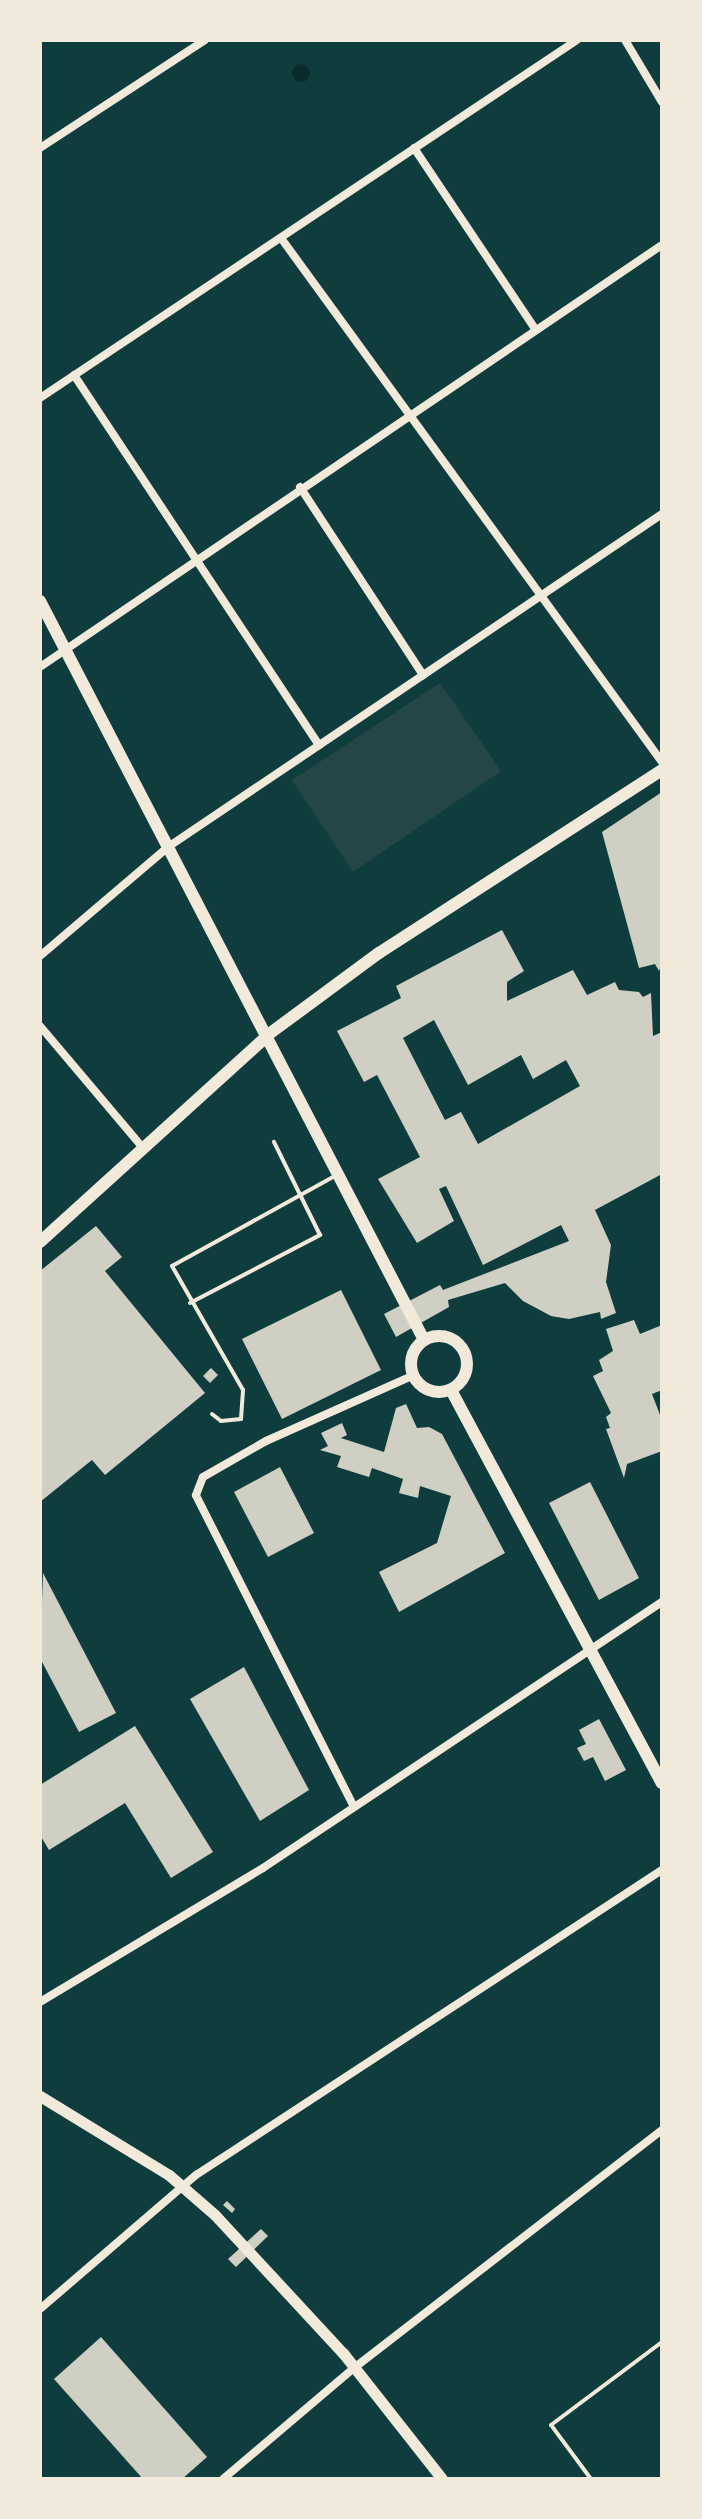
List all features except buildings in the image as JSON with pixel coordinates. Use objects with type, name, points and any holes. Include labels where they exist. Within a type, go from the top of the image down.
[{"type":"main road","points":[[40,601],[269,1034],[424,1340]]},
{"type":"main road","points":[[40,1242],[269,1034],[379,953],[662,770]]},
{"type":"main road","points":[[442,1336],[465,1352],[463,1380],[451,1390],[437,1393],[412,1376],[410,1360],[424,1340],[442,1336]]},
{"type":"main road","points":[[451,1390],[662,1783]]},
{"type":"street","points":[[40,148],[205,40]]},
{"type":"street","points":[[40,398],[577,40]]},
{"type":"street","points":[[625,40],[662,102]]},
{"type":"street","points":[[414,148],[536,330]]},
{"type":"street","points":[[281,238],[412,414],[662,762]]},
{"type":"street","points":[[40,667],[300,487],[662,245]]},
{"type":"street","points":[[74,375],[319,745]]},
{"type":"street","points":[[300,487],[423,675]]},
{"type":"street","points":[[40,956],[168,847],[662,514]]},
{"type":"street","points":[[40,1026],[143,1148]]},
{"type":"street","points":[[353,1805],[196,1495],[203,1477],[266,1441],[412,1376]]},
{"type":"street","points":[[40,2002],[263,1868],[353,1805],[662,1602]]},
{"type":"street","points":[[40,2309],[182,2185],[662,1870]]},
{"type":"street","points":[[40,2096],[182,2185],[354,2368],[442,2479]]},
{"type":"street","points":[[223,2479],[354,2368],[662,2130]]},
{"type":"lane","points":[[190,1303],[320,1235],[274,1142]]},
{"type":"lane","points":[[212,1414],[221,1421],[241,1419],[243,1390],[190,1303],[172,1266],[341,1173]]},
{"type":"lane","points":[[591,2479],[551,2425],[662,2342]]},
{"type":"shaded area","points":[[301,64],[310,73],[301,82],[292,73]]},
{"type":"shaded area","points":[[440,683],[501,771],[353,872],[292,780]]}]
